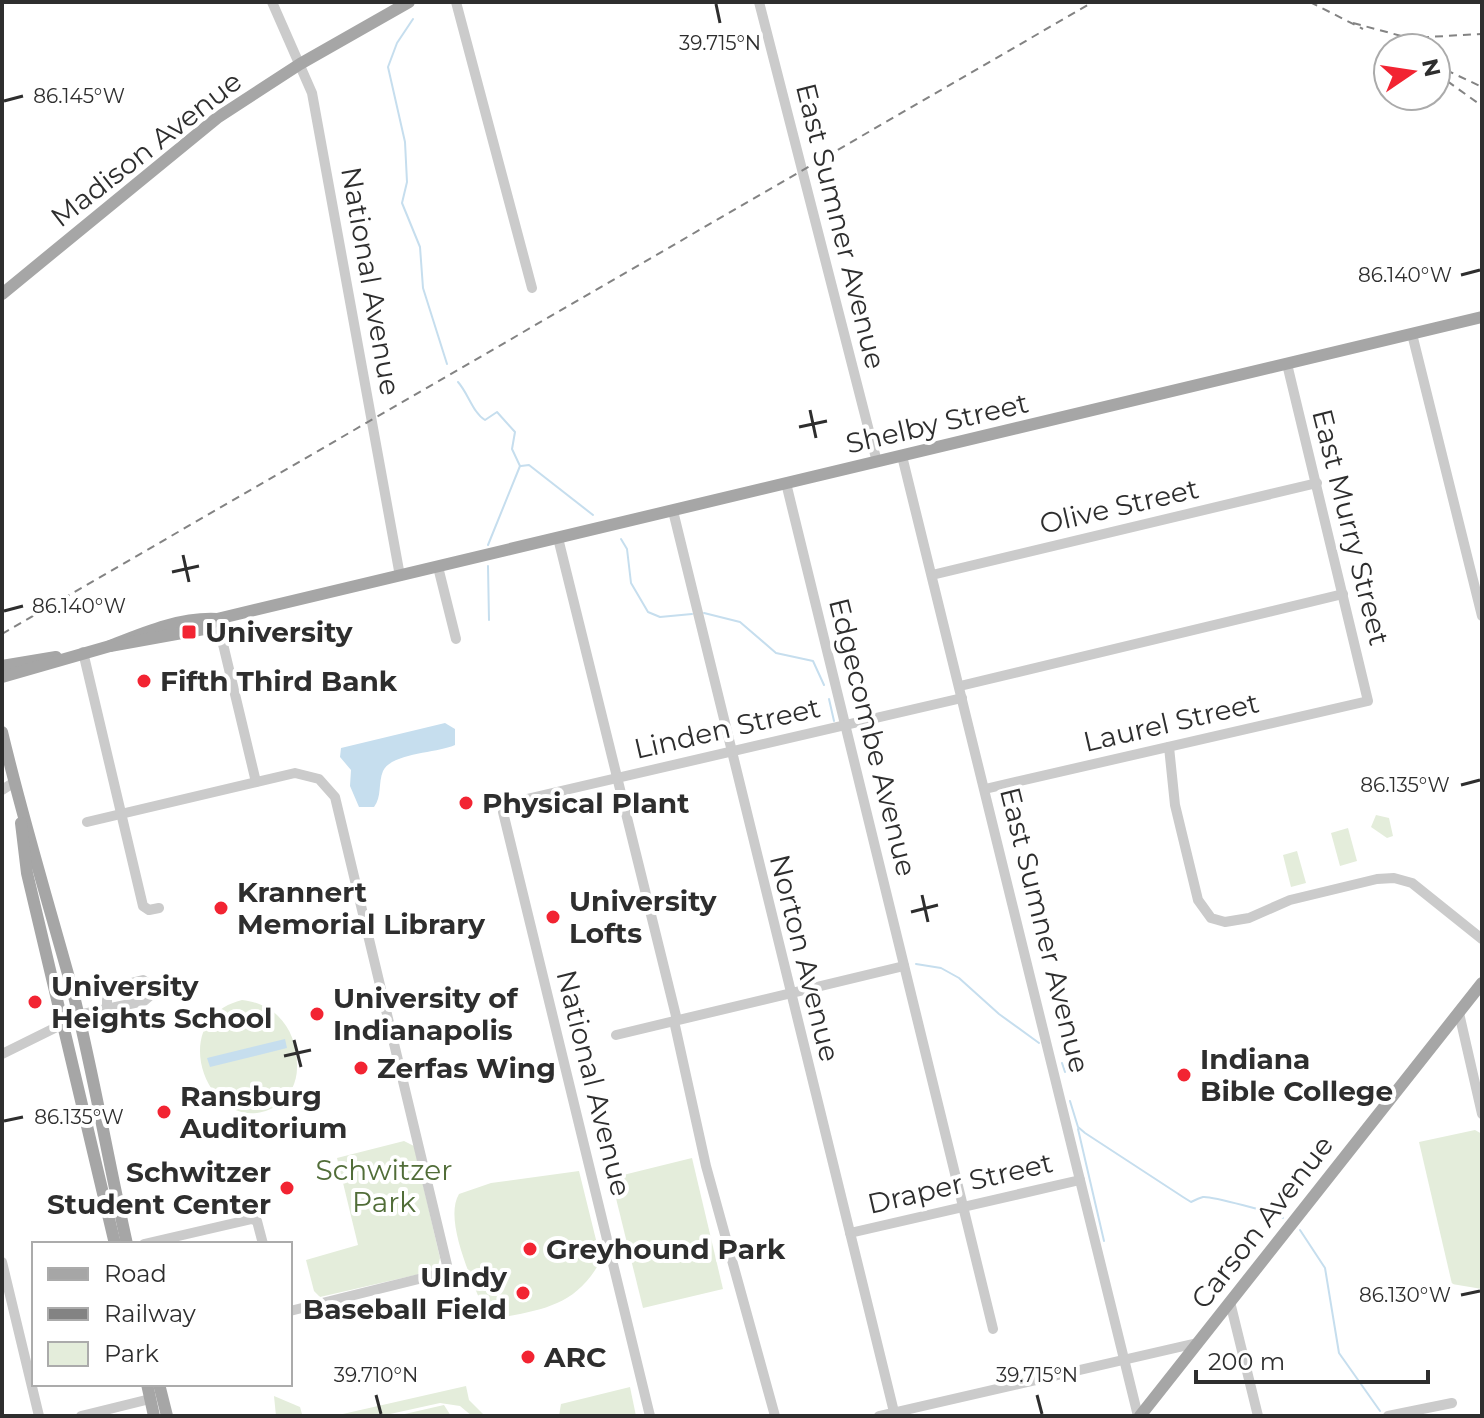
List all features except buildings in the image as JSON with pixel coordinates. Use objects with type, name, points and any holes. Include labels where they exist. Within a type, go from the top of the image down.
[{"type":"main road","name":"Madison Avenue","points":[[2,294],[202,129],[300,64],[409,2]]},
{"type":"main road","name":"Shelby Street","points":[[2,677],[110,646],[165,626],[201,618],[217,619],[1482,317]]},
{"type":"main road","name":"Shelby Street","points":[[2,666],[48,656],[60,658]]},
{"type":"main road","points":[[2,732],[8,786],[21,815],[22,845],[71,1019],[127,1242]]},
{"type":"main road","name":"Carson Avenue","points":[[1139,1416],[1482,983]]},
{"type":"main road","points":[[71,1019],[115,1242]]},
{"type":"main road","points":[[147,1386],[154,1416]]},
{"type":"main road","points":[[160,1386],[167,1416]]},
{"type":"street","name":"National Avenue","points":[[272,2],[300,64],[315,108],[400,576]]},
{"type":"street","points":[[456,2],[532,288]]},
{"type":"street","points":[[759,4],[774,2]]},
{"type":"street","name":"East Sumner Avenue","points":[[759,4],[877,462]]},
{"type":"street","points":[[1412,334],[1482,616]]},
{"type":"street","name":"East Murry Street","points":[[1287,364],[1368,701]]},
{"type":"street","name":"East Sumner Avenue","points":[[902,456],[1139,1416]]},
{"type":"street","name":"Edgecombe Avenue","points":[[786,483],[993,1329]]},
{"type":"street","name":"Olive Street","points":[[932,575],[1317,483]]},
{"type":"street","name":"Norton Avenue","points":[[673,511],[894,1414]]},
{"type":"street","points":[[558,538],[675,1021],[706,1166],[775,1416]]},
{"type":"street","points":[[438,567],[456,639]]},
{"type":"street","name":"Linden Street","points":[[505,808],[518,801],[846,725],[961,692],[1343,594]]},
{"type":"street","points":[[217,619],[256,782]]},
{"type":"street","points":[[83,652],[143,906],[149,910],[159,908]]},
{"type":"street","name":"Laurel Street","points":[[985,789],[1368,701]]},
{"type":"street","points":[[1169,747],[1175,805],[1203,911],[1215,920],[1231,922],[1261,915],[1290,900],[1380,878],[1394,878],[1412,883],[1482,939]]},
{"type":"street","points":[[87,822],[256,782],[306,774],[325,783],[336,800],[447,1265],[439,1274],[292,1311]]},
{"type":"street","name":"National Avenue","points":[[505,808],[503,821],[650,1416]]},
{"type":"street","points":[[616,1035],[904,966]]},
{"type":"street","points":[[2,1054],[71,1019],[107,1008]]},
{"type":"street","points":[[1459,1013],[1482,1114]]},
{"type":"street","name":"Draper Street","points":[[850,1233],[1080,1180]]},
{"type":"street","points":[[153,1242],[252,1219],[257,1221],[262,1242]]},
{"type":"street","points":[[2,1262],[39,1416]]},
{"type":"street","points":[[1230,1302],[1258,1416]]},
{"type":"street","points":[[879,1416],[1197,1343]]},
{"type":"street","points":[[81,1416],[150,1399]]},
{"type":"street","points":[[1388,1416],[1452,1403]]},
{"type":"green space","points":[[1376,815],[1389,818],[1393,836],[1387,838],[1371,827]]},
{"type":"green space","points":[[1348,828],[1357,861],[1340,866],[1331,833]]},
{"type":"green space","points":[[1297,851],[1306,883],[1291,887],[1283,855]]},
{"type":"green space","points":[[242,1000],[266,1007],[283,1022],[290,1032],[296,1055],[296,1079],[292,1089],[278,1105],[255,1113],[234,1109],[217,1095],[205,1076],[200,1053],[204,1031],[217,1012]]},
{"type":"green space","points":[[1475,1130],[1482,1134],[1482,1289],[1452,1284],[1419,1142]]},
{"type":"green space","name":"Schwitzer Park","points":[[404,1141],[414,1146],[440,1258],[437,1270],[320,1297],[314,1291],[306,1260],[358,1245],[337,1158]]},
{"type":"green space","points":[[692,1158],[723,1289],[643,1308],[611,1178]]},
{"type":"green space","name":"Greyhound Park","points":[[579,1171],[601,1260],[579,1289],[554,1305],[488,1320],[458,1238],[455,1206],[459,1194],[491,1183]]},
{"type":"green space","points":[[466,1386],[469,1400],[485,1416],[472,1416],[460,1406],[440,1403],[381,1416],[334,1416]]},
{"type":"green space","points":[[630,1387],[636,1416],[559,1416],[561,1404]]},
{"type":"green space","points":[[274,1396],[300,1407],[302,1414],[276,1416]]},
{"type":"green space","points":[[444,1405],[451,1416],[396,1416]]},
{"type":"water","points":[[445,723],[455,729],[455,745],[395,760],[383,771],[374,807],[359,807],[350,786],[351,770],[340,757],[341,748]]},
{"type":"water","points":[[285,1039],[287,1048],[210,1067],[207,1058]]},
{"type":"waterway","points":[[413,19],[397,43],[388,67],[405,142],[407,182],[402,203],[420,247],[423,288],[447,364]]},
{"type":"waterway","points":[[458,382],[481,417],[485,420],[497,412],[515,432],[512,449],[520,466]]},
{"type":"waterway","points":[[521,466],[529,465],[593,515]]},
{"type":"waterway","points":[[488,545],[520,466]]},
{"type":"waterway","points":[[621,539],[627,549],[631,583],[648,612],[660,617],[692,614]]},
{"type":"waterway","points":[[488,566],[489,620]]},
{"type":"waterway","points":[[704,613],[740,622],[776,653],[813,661],[824,685]]},
{"type":"waterway","points":[[829,699],[834,721]]},
{"type":"waterway","points":[[916,964],[941,968],[959,978],[999,1014],[1039,1043]]},
{"type":"waterway","points":[[1062,1063],[1065,1072]]},
{"type":"waterway","points":[[1070,1101],[1078,1127],[1085,1133],[1191,1202],[1208,1197],[1283,1218]]},
{"type":"waterway","points":[[1078,1129],[1104,1241]]},
{"type":"waterway","points":[[1300,1230],[1325,1268],[1339,1353],[1380,1411]]},
{"type":"railway","points":[[2,634],[1093,2]]},
{"type":"railway","points":[[1310,2],[1363,29]]},
{"type":"railway","points":[[1353,23],[1409,38],[1482,34]]},
{"type":"railway","points":[[1452,73],[1482,87]]},
{"type":"railway","points":[[1452,84],[1482,106]]},
{"type":"place","name":"University","points":[[189,632]]},
{"type":"place","name":"Fifth Third Bank","points":[[144,681]]},
{"type":"place","name":"Physical Plant","points":[[466,803]]},
{"type":"place","name":"Krannert Memorial Library","points":[[221,908]]},
{"type":"place","name":"University Lofts","points":[[553,917]]},
{"type":"place","name":"University Heights School","points":[[35,1002]]},
{"type":"place","name":"University of Indianapolis","points":[[317,1014]]},
{"type":"place","name":"Zerfas Wing","points":[[361,1068]]},
{"type":"place","name":"Indiana Bible College","points":[[1184,1075]]},
{"type":"place","name":"Ransburg Auditorium","points":[[164,1112]]},
{"type":"place","name":"Schwitzer Student Center","points":[[287,1188]]},
{"type":"place","name":"Greyhound Park","points":[[530,1249]]},
{"type":"place","name":"UIndy Baseball Field","points":[[523,1293]]},
{"type":"place","name":"ARC","points":[[528,1357]]}]
